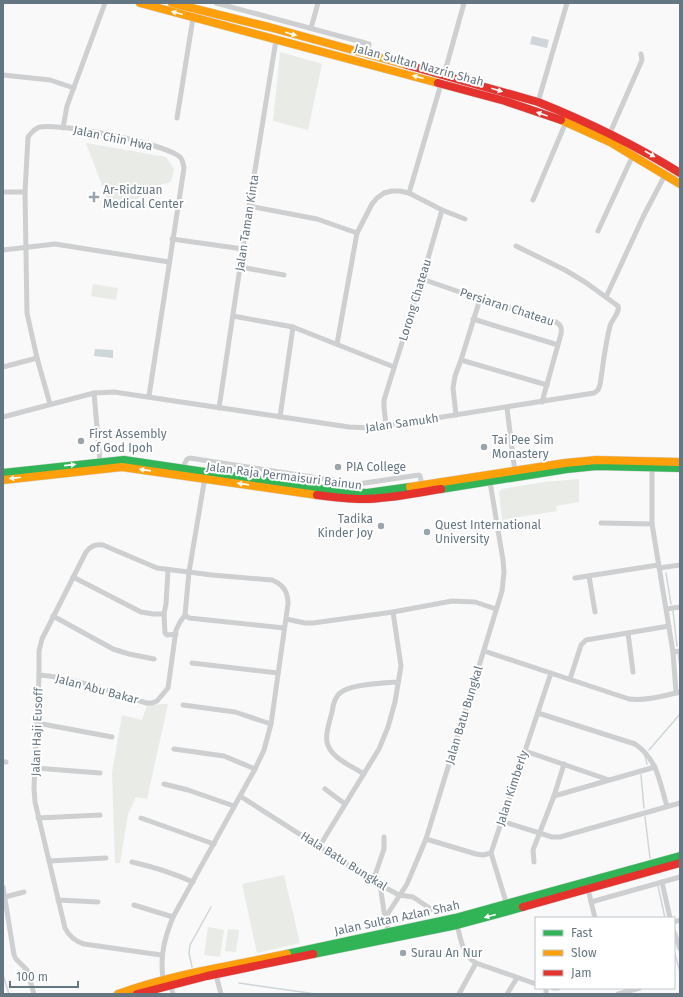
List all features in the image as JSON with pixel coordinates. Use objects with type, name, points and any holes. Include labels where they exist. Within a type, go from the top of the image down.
[{"type":"main road","name":"Jalan Sultan Nazrin Shah","points":[[140,3],[276,40],[538,102],[610,133],[653,156],[680,173]]},
{"type":"main road","name":"Jalan Sultan Nazrin Shah","points":[[172,3],[367,55],[566,122],[610,142],[680,184]]},
{"type":"main road","points":[[223,16],[224,24],[228,27]]},
{"type":"main road","points":[[240,21],[247,26],[275,33],[278,37],[276,40]]},
{"type":"main road","name":"Jalan Raja Permaisuri Bainun","points":[[3,473],[124,460],[341,492],[367,493],[596,460],[680,462]]},
{"type":"main road","name":"Jalan Raja Permaisuri Bainun","points":[[3,480],[122,467],[341,498],[365,499],[398,496],[567,469],[597,466],[680,468]]},
{"type":"main road","points":[[468,478],[485,478],[490,482]]},
{"type":"main road","name":"Jalan Sultan Azlan Shah","points":[[137,994],[172,990],[207,976],[389,936],[679,858]]},
{"type":"main road","name":"Jalan Sultan Azlan Shah","points":[[118,994],[163,979],[389,936],[457,925],[588,889],[679,858]]},
{"type":"main road","points":[[134,994],[159,984],[163,979],[170,981],[207,976]]},
{"type":"street","points":[[63,128],[67,106],[91,37],[105,3]]},
{"type":"street","points":[[216,3],[369,44],[367,55]]},
{"type":"street","points":[[311,28],[318,3]]},
{"type":"street","points":[[409,193],[464,3]]},
{"type":"street","points":[[538,102],[567,3]]},
{"type":"street","points":[[223,16],[226,6]]},
{"type":"street","points":[[177,118],[193,18]]},
{"type":"street","points":[[269,28],[277,27],[283,21]]},
{"type":"street","name":"Jalan Taman Kinta","points":[[219,408],[249,206],[276,40]]},
{"type":"street","points":[[610,133],[642,60],[641,54]]},
{"type":"street","points":[[3,75],[50,80],[74,88]]},
{"type":"street","points":[[533,200],[566,122]]},
{"type":"street","name":"Jalan Chin Hwa","points":[[50,404],[37,358],[27,313],[25,192],[28,137],[39,127],[98,132],[168,150],[181,158],[183,162],[184,168],[149,396]]},
{"type":"street","points":[[598,231],[633,155]]},
{"type":"street","points":[[516,246],[565,270],[606,297],[644,215],[665,175]]},
{"type":"street","points":[[337,344],[357,234],[372,204],[377,198],[384,193],[392,191],[409,193],[442,210],[465,219]]},
{"type":"street","points":[[3,192],[25,192]]},
{"type":"street","points":[[249,206],[317,219],[357,234]]},
{"type":"street","name":"Lorong Chateau","points":[[386,426],[384,400],[442,210]]},
{"type":"street","points":[[172,240],[243,249]]},
{"type":"street","points":[[3,250],[62,245],[169,262]]},
{"type":"street","points":[[240,267],[284,275]]},
{"type":"street","name":"Persiaran Chateau","points":[[422,278],[480,299],[556,322],[560,325],[562,329],[542,402]]},
{"type":"street","name":"Jalan Samukh","points":[[3,417],[94,393],[114,392],[149,396],[361,429],[588,395],[598,390],[600,385],[608,333],[618,311],[618,306],[606,297]]},
{"type":"street","points":[[456,415],[453,388],[455,376],[480,299]]},
{"type":"street","points":[[233,316],[293,327],[394,367]]},
{"type":"street","points":[[474,319],[558,345]]},
{"type":"street","points":[[280,417],[293,327]]},
{"type":"street","points":[[3,368],[37,358]]},
{"type":"street","points":[[461,360],[547,385]]},
{"type":"street","points":[[94,393],[100,462]]},
{"type":"street","points":[[507,408],[514,472]]},
{"type":"street","name":"Jalan Raja Permaisuri Bainun","points":[[184,468],[187,459],[190,458],[358,484],[419,475],[422,485]]},
{"type":"street","points":[[184,468],[201,473],[205,479],[190,572]]},
{"type":"street","points":[[484,651],[638,700],[649,700],[678,693],[667,609],[658,567],[652,524],[652,468]]},
{"type":"street","points":[[379,482],[380,491]]},
{"type":"street","name":"Jalan Batu Bungkal","points":[[384,918],[407,884],[426,839],[502,591],[504,572],[490,482]]},
{"type":"street","points":[[601,523],[652,524]]},
{"type":"street","name":"Jalan Haji Eusoff","points":[[161,954],[84,944],[69,936],[65,928],[35,802],[39,675],[38,657],[42,639],[86,552],[90,546],[96,544],[102,545],[157,568],[272,580],[279,583],[288,595],[271,724],[264,750],[173,917],[163,943],[161,954],[163,979]]},
{"type":"street","points":[[575,578],[680,565]]},
{"type":"street","points":[[168,570],[164,614],[165,633],[167,635],[176,634]]},
{"type":"street","name":"Jalan Abu Bakar","points":[[39,675],[77,682],[146,702],[152,703],[161,698],[168,688],[176,634],[184,615],[190,572]]},
{"type":"street","points":[[73,576],[141,612],[164,614]]},
{"type":"street","points":[[589,576],[595,612]]},
{"type":"street","points":[[286,619],[313,623],[393,612],[452,601],[475,602],[496,609]]},
{"type":"street","points":[[667,609],[680,607]]},
{"type":"street","points":[[319,847],[379,749],[388,727],[395,702],[401,666],[393,612]]},
{"type":"street","points":[[184,615],[189,618],[284,628]]},
{"type":"street","points":[[53,616],[113,649],[154,659]]},
{"type":"street","points":[[570,679],[581,645],[584,642],[590,639],[669,626]]},
{"type":"street","points":[[628,633],[632,672]]},
{"type":"street","points":[[673,652],[680,651]]},
{"type":"street","points":[[192,662],[278,673]]},
{"type":"street","name":"Jalan Kimberly","points":[[491,853],[551,673]]},
{"type":"street","points":[[364,774],[338,757],[329,747],[327,735],[333,703],[342,691],[374,684],[398,682]]},
{"type":"street","points":[[183,705],[235,712],[271,724]]},
{"type":"street","points":[[538,713],[635,744],[644,750],[650,757],[655,767],[667,806]]},
{"type":"street","points":[[37,723],[112,737]]},
{"type":"street","points":[[174,749],[224,756],[255,769]]},
{"type":"street","points":[[525,751],[610,780]]},
{"type":"street","points":[[534,862],[533,850],[554,796],[564,764]]},
{"type":"street","points":[[554,796],[655,767]]},
{"type":"street","points":[[35,768],[100,773]]},
{"type":"street","points":[[164,784],[188,790],[234,806]]},
{"type":"street","points":[[325,789],[345,804]]},
{"type":"street","name":"Hala Batu Bungkal","points":[[240,796],[380,885],[399,895],[413,897],[434,911],[452,908]]},
{"type":"street","points":[[501,822],[552,837],[560,837],[680,803]]},
{"type":"street","points":[[38,818],[100,815]]},
{"type":"street","points":[[141,818],[214,844]]},
{"type":"street","points":[[373,881],[384,849],[384,837]]},
{"type":"street","points":[[426,839],[476,854],[491,853],[506,904],[512,906],[554,898]]},
{"type":"street","points":[[49,861],[106,858]]},
{"type":"street","points":[[132,862],[153,866],[193,882]]},
{"type":"street","points":[[591,902],[680,877]]},
{"type":"street","points":[[662,882],[670,917]]},
{"type":"street","points":[[380,885],[384,918],[389,936]]},
{"type":"street","points":[[3,887],[5,907],[14,955],[16,959],[24,965],[29,975],[34,994]]},
{"type":"street","points":[[588,889],[596,917]]},
{"type":"street","points":[[5,897],[24,892]]},
{"type":"street","points":[[58,900],[98,902]]},
{"type":"street","points":[[134,905],[173,917]]},
{"type":"street","points":[[457,925],[467,956],[476,963],[535,984]]},
{"type":"street","points":[[675,935],[680,949]]},
{"type":"street","points":[[459,994],[476,963]]},
{"type":"street","points":[[216,975],[221,994]]},
{"type":"street","points":[[507,994],[517,978]]},
{"type":"street","points":[[619,993],[636,989]]},
{"type":"shaded area","points":[[532,36],[549,40],[547,48],[530,44]]},
{"type":"shaded area","points":[[280,52],[322,64],[308,130],[273,121]]},
{"type":"shaded area","points":[[86,143],[166,157],[174,169],[171,182],[150,187],[129,207],[111,209]]},
{"type":"shaded area","points":[[93,284],[118,288],[116,300],[91,296]]},
{"type":"shaded area","points":[[95,349],[113,350],[113,358],[94,356]]},
{"type":"shaded area","points":[[579,479],[579,502],[556,506],[557,511],[502,520],[499,492],[502,489],[544,482]]},
{"type":"shaded area","points":[[168,704],[147,799],[136,797],[128,814],[120,863],[115,863],[112,773],[122,715],[142,720],[147,705]]},
{"type":"shaded area","points":[[284,875],[300,943],[257,953],[242,884]]},
{"type":"shaded area","points":[[208,927],[224,930],[220,957],[204,955]]},
{"type":"shaded area","points":[[228,929],[239,930],[236,952],[225,951]]},
{"type":"waterway","points":[[666,573],[671,604]]},
{"type":"waterway","points":[[673,611],[677,646]]},
{"type":"waterway","points":[[678,653],[680,668]]},
{"type":"waterway","points":[[649,750],[680,714]]},
{"type":"waterway","points":[[645,756],[647,764]]},
{"type":"waterway","points":[[641,775],[644,808]]},
{"type":"waterway","points":[[645,817],[650,858]]},
{"type":"waterway","points":[[658,886],[665,917]]},
{"type":"waterway","points":[[192,967],[189,953],[190,945],[211,907]]},
{"type":"waterway","points":[[675,954],[680,972]]},
{"type":"waterway","points":[[3,975],[9,994]]},
{"type":"waterway","points":[[239,983],[316,994]]},
{"type":"traffic: fast","points":[[3,473],[124,460],[341,492],[367,493],[410,487]]},
{"type":"traffic: fast","points":[[441,489],[567,469],[597,466],[680,468]]},
{"type":"traffic: fast","points":[[287,954],[455,918],[680,856]]},
{"type":"traffic: fast","points":[[313,954],[457,925],[523,907]]},
{"type":"traffic: slow","points":[[140,3],[438,83]]},
{"type":"traffic: slow","points":[[172,3],[269,27],[407,65]]},
{"type":"traffic: slow","points":[[561,120],[610,142],[680,184]]},
{"type":"traffic: slow","points":[[410,487],[565,463],[596,460],[680,462]]},
{"type":"traffic: slow","points":[[3,480],[122,467],[317,495]]},
{"type":"traffic: slow","points":[[118,994],[181,976],[287,954]]},
{"type":"traffic: jam","points":[[407,65],[538,102],[611,134],[680,173]]},
{"type":"traffic: jam","points":[[438,83],[505,101],[561,120]]},
{"type":"traffic: jam","points":[[317,495],[352,499],[373,499],[441,489]]},
{"type":"traffic: jam","points":[[523,907],[680,863]]},
{"type":"traffic: jam","points":[[137,994],[207,976],[313,954]]},
{"type":"place","name":"Ar-Ridzuan Medical Center","points":[[94,197]]},
{"type":"place","name":"First Assembly of God Ipoh","points":[[81,441]]},
{"type":"place","name":"Tai Pee Sim Monastery","points":[[484,447]]},
{"type":"place","name":"PIA College","points":[[338,467]]},
{"type":"place","name":"Tadika Kinder Joy","points":[[381,526]]},
{"type":"place","name":"Quest International University","points":[[427,532]]},
{"type":"place","name":"Surau An Nur","points":[[403,953]]}]
